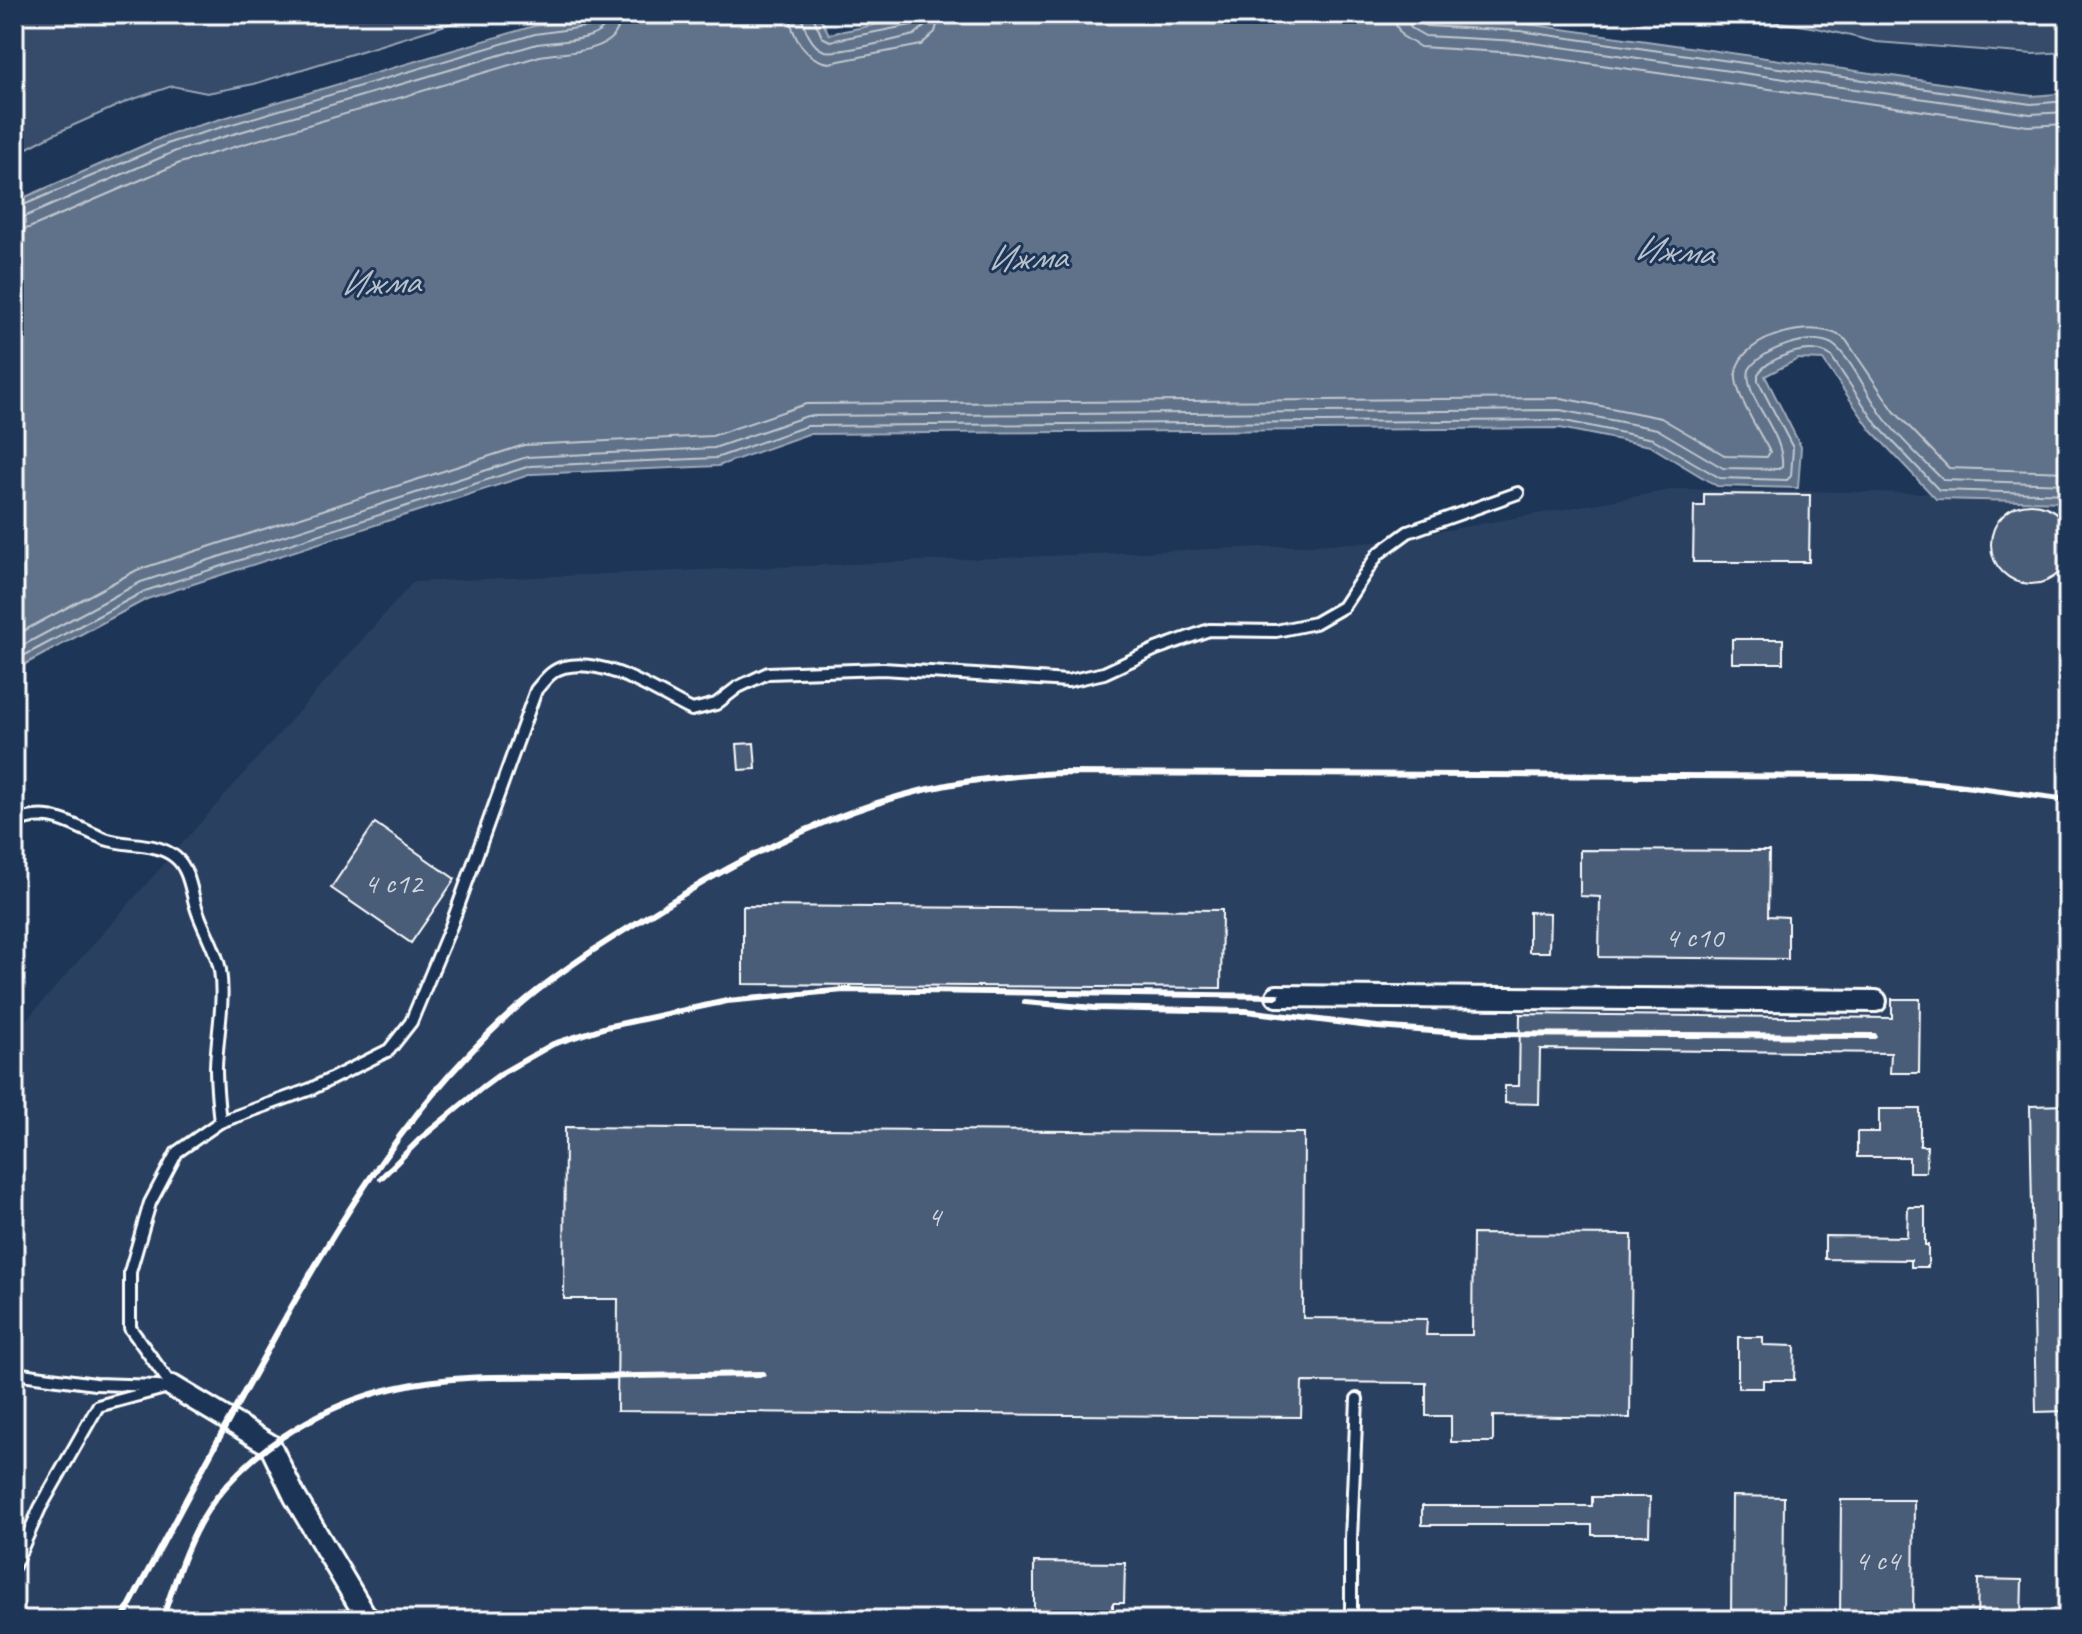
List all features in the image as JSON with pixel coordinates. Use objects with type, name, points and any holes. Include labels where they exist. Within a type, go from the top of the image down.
[{"type":"street","points":[[1277,996],[1876,1001]]},
{"type":"street","points":[[172,1386],[270,1445],[295,1497],[368,1620]]},
{"type":"lane","points":[[172,1386],[130,1328],[130,1272],[150,1203],[177,1152],[220,1122],[311,1089],[389,1050],[411,1022],[451,926],[536,690],[549,675],[564,667],[600,667],[692,710],[716,704],[738,687],[768,673],[883,669],[1068,681],[1104,673],[1156,649],[1209,630],[1276,631],[1315,623],[1343,607],[1378,554],[1408,532],[1518,493]]},
{"type":"lane","points":[[14,823],[26,817],[54,816],[115,842],[163,850],[178,859],[187,873],[198,912],[219,965],[223,991],[216,1067],[220,1122]]},
{"type":"lane","points":[[14,1373],[95,1384],[172,1386]]},
{"type":"lane","points":[[14,1566],[46,1495],[98,1406],[172,1386]]},
{"type":"lane","points":[[1351,1620],[1357,1399]]},
{"type":"shaded area","points":[[14,14],[504,14],[459,21],[254,84],[207,93],[172,86],[128,101],[14,155]]},
{"type":"shaded area","points":[[1727,14],[2068,14],[2068,52],[2033,54],[1876,42],[1817,28]]},
{"type":"shaded area","points":[[1676,489],[2043,495],[2068,510],[2068,1620],[14,1620],[14,1034],[413,582],[1381,542]]},
{"type":"water","name":"Ижма","points":[[617,14],[818,14],[829,34],[928,14],[1354,14],[1520,23],[2032,96],[2068,93],[2068,502],[1936,499],[1871,430],[1823,360],[1798,359],[1765,376],[1801,447],[1798,488],[1717,486],[1650,446],[1560,428],[808,434],[718,466],[532,474],[147,599],[14,670],[14,202],[170,134],[534,26]]},
{"type":"building","points":[[1704,494],[1810,495],[1809,562],[1693,562],[1694,506],[1704,506]]},
{"type":"building","points":[[2031,504],[2046,507],[2059,516],[2068,529],[2071,544],[2068,559],[2059,572],[2046,581],[2031,584],[2016,581],[2003,572],[1994,559],[1991,544],[1994,529],[2003,516],[2016,507]]},
{"type":"building","points":[[1732,639],[1783,639],[1783,663],[1732,663]]},
{"type":"building","points":[[754,743],[756,769],[739,770],[737,744]]},
{"type":"building","points":[[375,823],[455,879],[411,943],[331,888]]},
{"type":"building","points":[[1580,850],[1769,851],[1768,916],[1788,917],[1788,959],[1599,957],[1600,897],[1580,896]]},
{"type":"building","points":[[743,906],[1222,910],[1221,988],[743,984]]},
{"type":"building","points":[[1529,912],[1550,913],[1549,952],[1529,952]]},
{"type":"building","points":[[1892,999],[1920,999],[1919,1073],[1890,1073],[1891,1053],[1540,1049],[1539,1104],[1505,1103],[1505,1086],[1519,1086],[1520,1014],[1892,1018]]},
{"type":"building","points":[[2068,1105],[2068,1411],[2036,1412],[2030,1106]]},
{"type":"building","points":[[1879,1109],[1920,1109],[1920,1146],[1927,1146],[1926,1172],[1909,1172],[1909,1157],[1857,1157],[1857,1132],[1879,1132]]},
{"type":"building","points":[[565,1127],[1304,1133],[1303,1318],[1427,1319],[1426,1335],[1472,1335],[1473,1234],[1632,1235],[1630,1418],[1493,1416],[1493,1442],[1451,1442],[1451,1416],[1426,1416],[1426,1383],[1302,1382],[1301,1417],[617,1411],[618,1299],[564,1299]]},
{"type":"building","points":[[1908,1207],[1925,1207],[1928,1267],[1911,1267],[1911,1260],[1825,1259],[1825,1236],[1907,1237]]},
{"type":"building","points":[[1738,1337],[1763,1337],[1763,1345],[1795,1346],[1794,1380],[1763,1380],[1763,1388],[1738,1388]]},
{"type":"building","points":[[1732,1496],[1784,1497],[1783,1620],[1731,1620]]},
{"type":"building","points":[[1592,1497],[1650,1497],[1649,1535],[1592,1535],[1592,1525],[1422,1525],[1422,1506],[1592,1506]]},
{"type":"building","points":[[1841,1500],[1914,1500],[1913,1620],[1840,1620]]},
{"type":"building","points":[[1034,1562],[1125,1563],[1124,1603],[1113,1603],[1113,1620],[1034,1620]]},
{"type":"building","points":[[1978,1579],[2022,1580],[2021,1620],[1977,1620]]},
{"type":"railway","points":[[122,1620],[313,1270],[368,1181],[430,1098],[501,1022],[565,970],[713,877],[810,828],[877,803],[947,785],[1060,773],[1873,777],[2068,800]]},
{"type":"railway","points":[[381,1178],[420,1139],[483,1087],[553,1044],[606,1027],[727,1001],[844,990],[1277,996]]},
{"type":"railway","points":[[1025,1002],[1094,1008],[1246,1011],[1377,1027],[1473,1034],[1874,1036]]},
{"type":"railway","points":[[162,1620],[191,1541],[216,1498],[233,1478],[273,1443],[344,1404],[394,1388],[461,1378],[763,1374]]}]
